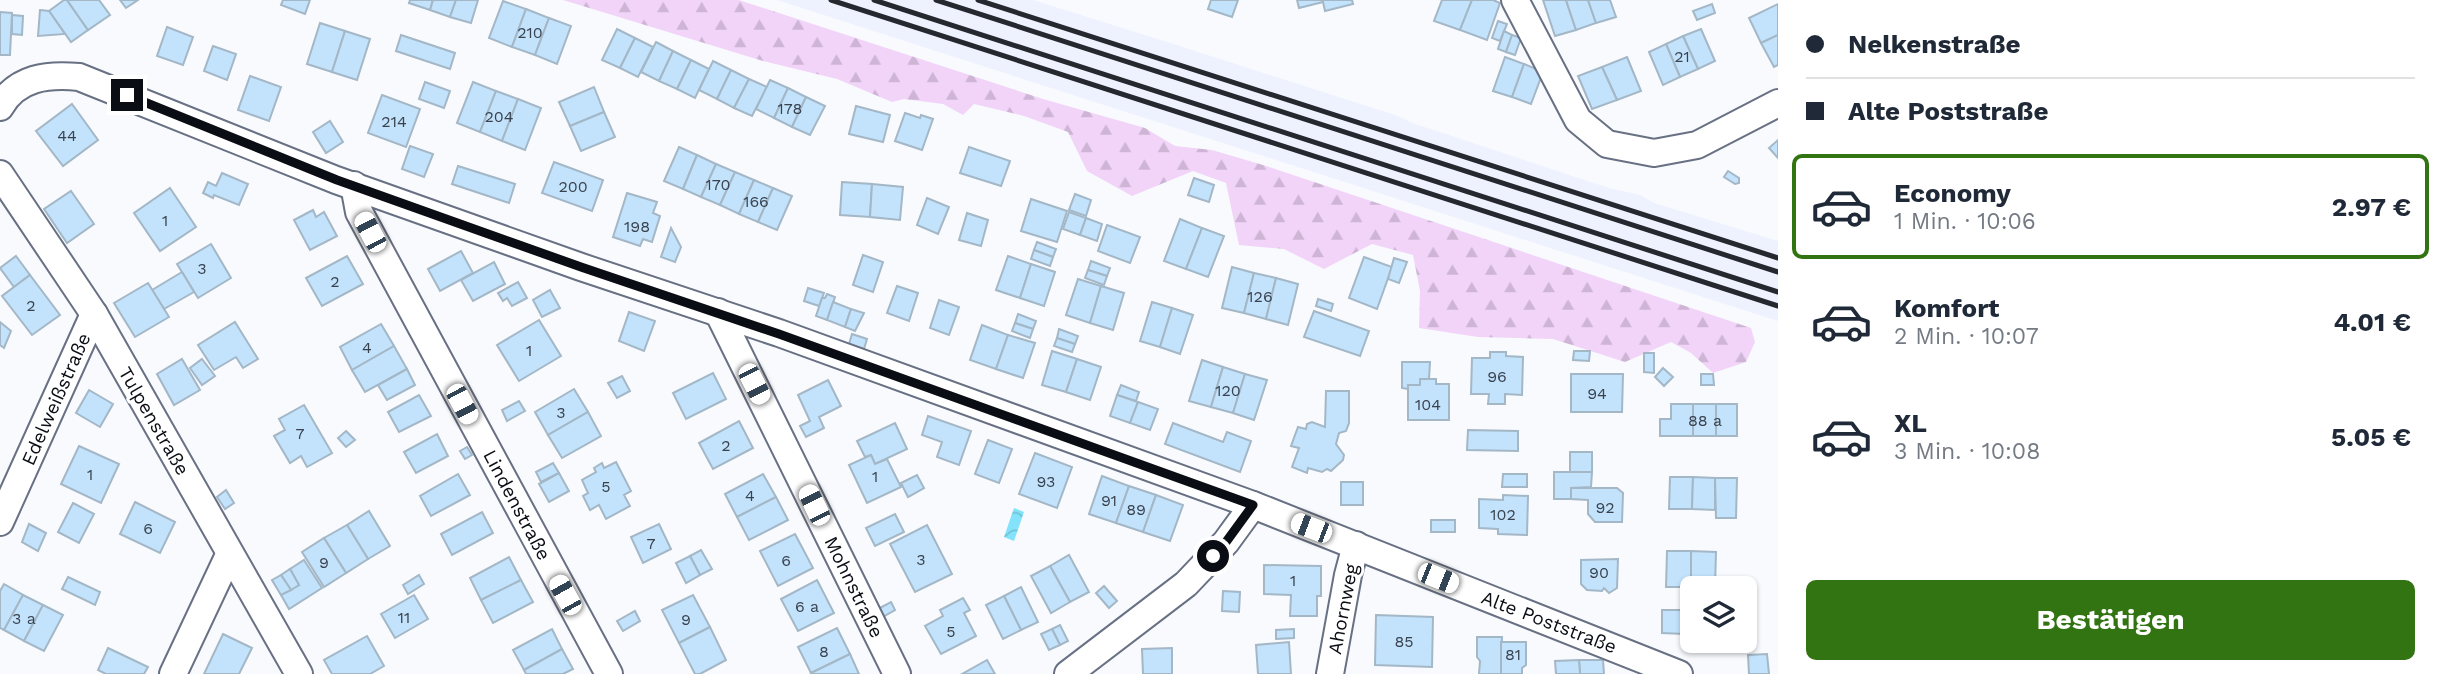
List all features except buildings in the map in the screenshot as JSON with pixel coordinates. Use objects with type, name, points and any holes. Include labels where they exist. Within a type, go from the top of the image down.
[{"type":"street","points":[[1515,0],[1578,120],[1607,144],[1654,153],[1697,145],[1778,103]]},
{"type":"street","name":"Alte Poststraße","points":[[0,107],[8,93],[32,80],[59,75],[79,77],[354,185],[718,312],[1253,505],[1356,545],[1626,663],[1679,674]]},
{"type":"street","name":"Tulpenstraße","points":[[0,174],[94,314],[299,674]]},
{"type":"street","name":"Lindenstraße","points":[[354,185],[359,212],[609,674]]},
{"type":"street","name":"Mohnstraße","points":[[718,312],[897,674]]},
{"type":"street","name":"Edelweißstraße","points":[[0,522],[94,314]]},
{"type":"street","points":[[1068,674],[1186,584],[1226,542],[1253,505]]},
{"type":"street","name":"Ahornweg","points":[[1330,674],[1356,545]]},
{"type":"street","points":[[173,674],[229,555]]},
{"type":"shaded area","points":[[777,0],[1033,0],[1398,116],[1412,123],[1609,188],[1640,195],[1654,203],[1778,241],[1778,321]]},
{"type":"green space","points":[[563,0],[739,0],[1043,99],[1145,128],[1175,146],[1212,150],[1263,165],[1751,328],[1755,342],[1746,362],[1713,373],[1691,353],[1671,342],[1625,362],[1553,339],[1478,337],[1419,328],[1420,291],[1413,255],[1372,244],[1324,269],[1284,249],[1239,245],[1226,183],[1193,171],[1132,196],[1087,171],[1068,132],[1024,116],[974,104],[963,115],[943,104],[904,99],[892,102],[837,79],[763,61]]},
{"type":"water","points":[[1014,508],[1024,512],[1014,541],[1004,537]]},
{"type":"railway","points":[[831,0],[1778,306]]},
{"type":"railway","points":[[874,0],[1778,292]]},
{"type":"railway","points":[[936,0],[1778,272]]},
{"type":"railway","points":[[978,0],[1778,258]]},
{"type":"route","points":[[127,95],[337,180],[581,267],[718,312],[1253,505],[1213,556]]}]
